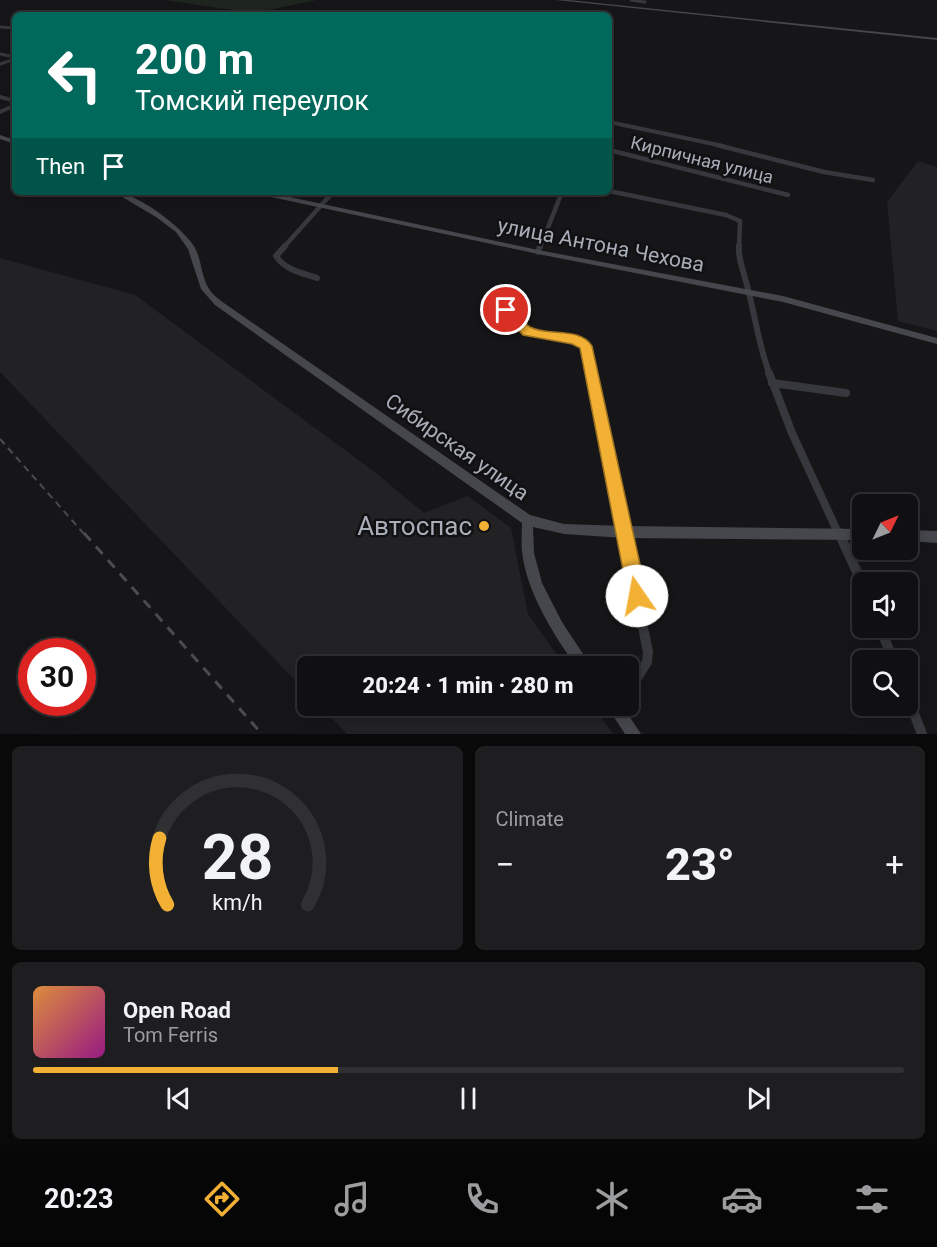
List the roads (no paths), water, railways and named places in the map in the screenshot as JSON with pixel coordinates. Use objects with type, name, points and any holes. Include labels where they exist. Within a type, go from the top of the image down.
[{"type":"street","points":[[558,0],[937,39]]},
{"type":"street","points":[[631,0],[645,1],[644,9]]},
{"type":"street","points":[[612,123],[716,145],[824,172],[873,180]]},
{"type":"street","name":"Кирпичная улица","points":[[612,151],[788,195]]},
{"type":"street","points":[[612,192],[738,218],[740,222],[738,256],[757,341],[772,384],[857,572]]},
{"type":"street","name":"Сибирская улица","points":[[122,195],[164,219],[182,235],[192,249],[201,283],[206,292],[218,303],[527,520],[564,528],[624,532],[852,535]]},
{"type":"street","name":"улица Антона Чехова","points":[[270,195],[538,252],[804,304],[937,340]]},
{"type":"street","points":[[317,278],[289,267],[277,260],[276,256],[330,195]]},
{"type":"street","points":[[538,252],[561,195]]},
{"type":"street","points":[[506,310],[527,332],[575,339],[586,346],[648,652],[647,662],[639,675]]},
{"type":"street","points":[[772,384],[846,393]]},
{"type":"street","points":[[527,520],[528,553],[540,591],[567,643],[577,656]]},
{"type":"street","points":[[918,536],[937,537]]},
{"type":"street","points":[[622,716],[634,734]]},
{"type":"street","points":[[915,716],[922,734]]},
{"type":"railway","points":[[0,439],[85,535]]},
{"type":"railway","points":[[84,533],[262,734]]},
{"type":"place","name":"Автоспас","points":[[484,526]]}]
